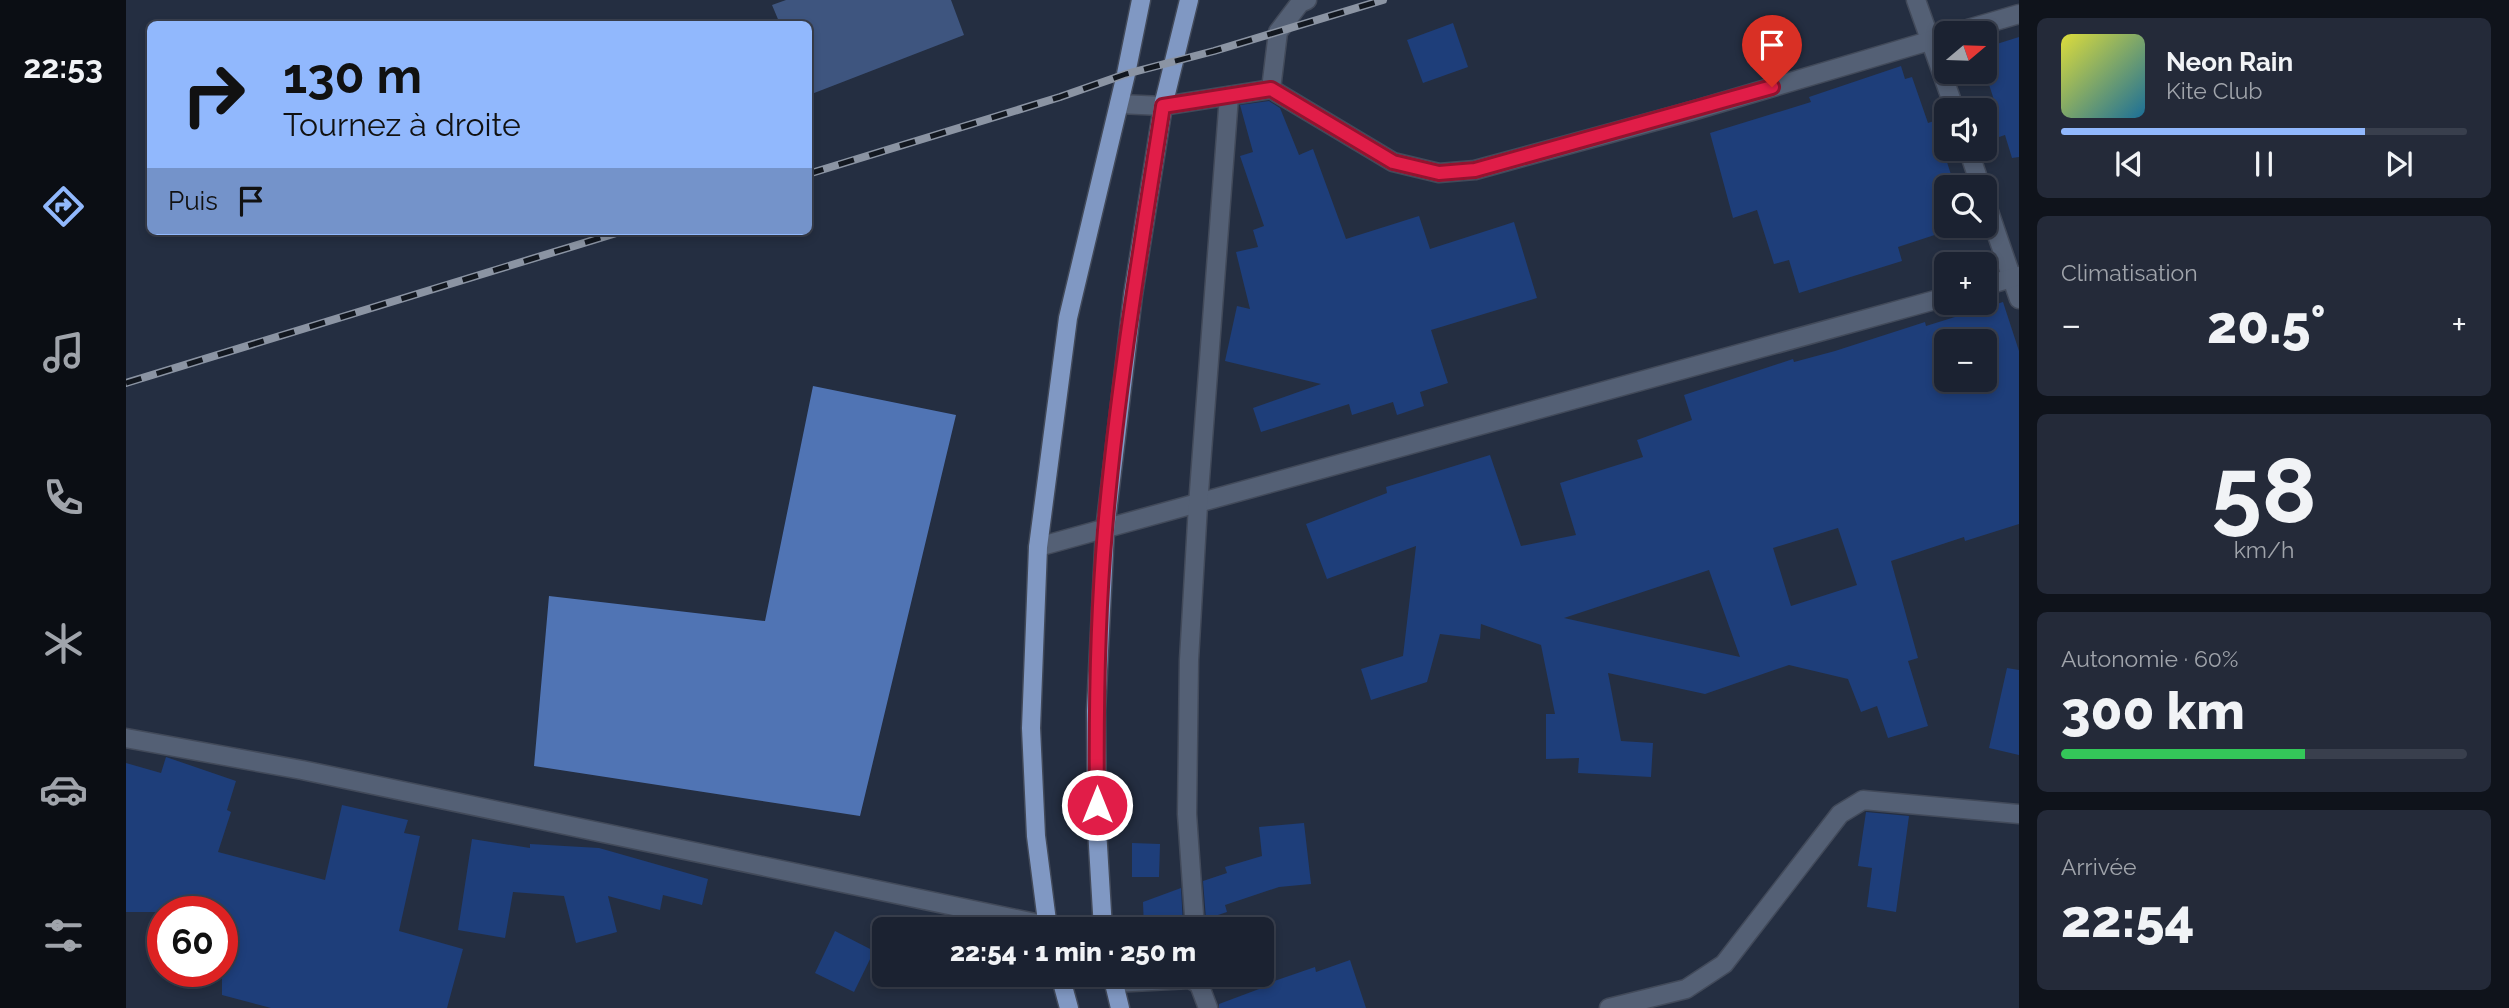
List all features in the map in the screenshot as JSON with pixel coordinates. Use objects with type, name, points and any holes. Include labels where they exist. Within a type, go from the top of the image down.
[{"type":"main road","points":[[1051,917],[1036,836],[1031,728],[1038,547],[1068,318],[1141,0]]},
{"type":"main road","points":[[1101,917],[1096,712],[1105,530],[1133,295],[1163,106],[1189,0]]},
{"type":"main road","points":[[1063,987],[1069,1008]]},
{"type":"main road","points":[[1115,987],[1120,1008]]},
{"type":"street","points":[[1271,89],[1278,32],[1300,4],[1307,0]]},
{"type":"street","points":[[1916,0],[1934,31]]},
{"type":"street","points":[[1995,21],[2019,14]]},
{"type":"street","points":[[1119,104],[1163,106],[1271,89],[1393,162],[1439,173],[1475,170],[1692,111],[1934,39]]},
{"type":"street","points":[[1194,917],[1187,814],[1189,660],[1228,96]]},
{"type":"street","points":[[1997,230],[2016,277],[2019,299]]},
{"type":"street","points":[[1997,282],[2016,277]]},
{"type":"street","points":[[1038,547],[1934,300]]},
{"type":"street","points":[[126,738],[302,769],[1001,917]]},
{"type":"street","points":[[1609,1008],[1686,989],[1724,964],[1840,814],[1863,800],[2019,814]]},
{"type":"street","points":[[1201,987],[1208,1008]]},
{"type":"shaded area","points":[[786,0],[951,0],[964,35],[812,94],[812,21],[779,21],[772,5]]},
{"type":"shaded area","points":[[813,386],[956,415],[860,816],[534,766],[549,596],[765,621]]},
{"type":"building","points":[[1453,23],[1468,67],[1423,83],[1407,40]]},
{"type":"building","points":[[2019,37],[2019,157],[2012,158],[2005,135],[1997,138],[1997,98],[1993,98],[1989,84],[1997,84],[1997,44]]},
{"type":"building","points":[[1901,66],[1905,79],[1912,77],[1928,123],[1934,121],[1934,161],[1947,161],[1951,175],[1934,175],[1934,235],[1898,247],[1902,261],[1799,293],[1789,260],[1774,264],[1757,210],[1733,218],[1710,133],[1811,102],[1809,97]]},
{"type":"building","points":[[1269,101],[1280,108],[1299,155],[1313,149],[1346,239],[1419,216],[1430,249],[1514,222],[1537,298],[1431,330],[1448,383],[1420,392],[1424,406],[1397,415],[1393,402],[1352,415],[1349,404],[1261,432],[1253,408],[1321,384],[1225,361],[1237,306],[1250,309],[1236,252],[1258,247],[1253,230],[1264,226],[1240,156],[1253,152],[1240,105]]},
{"type":"building","points":[[2003,302],[2019,351],[2019,524],[1965,541],[1964,537],[1891,561],[1918,658],[1908,661],[1928,726],[1888,738],[1877,706],[1861,712],[1848,679],[1789,665],[1705,694],[1608,673],[1621,741],[1653,743],[1651,777],[1578,773],[1579,758],[1546,759],[1546,714],[1555,714],[1541,645],[1481,624],[1480,639],[1440,634],[1427,682],[1371,700],[1361,669],[1403,656],[1416,546],[1327,579],[1306,524],[1387,493],[1386,487],[1490,455],[1521,546],[1576,535],[1560,483],[1643,457],[1637,440],[1692,420],[1684,395],[1793,359],[1794,362],[1835,351],[1925,322],[1926,326],[1961,315],[1997,315],[1997,304]],"holes":[[[1838,528],[1857,585],[1791,606],[1773,548]],[[1709,570],[1740,657],[1564,618]]]},
{"type":"building","points":[[2007,668],[2019,670],[2019,755],[1989,748]]},
{"type":"building","points":[[166,757],[236,781],[227,810],[231,812],[218,852],[325,880],[342,805],[408,820],[404,833],[420,836],[399,931],[463,949],[447,1008],[271,1008],[222,995],[222,987],[238,987],[238,896],[147,896],[147,912],[126,912],[126,763],[161,773]]},
{"type":"building","points":[[1866,812],[1909,816],[1896,912],[1867,907],[1872,868],[1858,866]]},
{"type":"building","points":[[1304,823],[1311,884],[1279,887],[1225,905],[1227,912],[1206,917],[1203,881],[1227,873],[1225,867],[1262,856],[1259,827]]},
{"type":"building","points":[[472,839],[530,848],[530,844],[599,848],[708,879],[702,905],[663,895],[660,910],[608,896],[617,932],[576,943],[564,896],[513,892],[505,938],[458,930]]},
{"type":"building","points":[[1132,843],[1160,844],[1159,877],[1132,877]]},
{"type":"building","points":[[1181,888],[1183,917],[1144,917],[1143,902]]},
{"type":"building","points":[[835,931],[872,950],[854,992],[815,973]]},
{"type":"building","points":[[1350,960],[1366,1008],[1219,1008],[1219,1004],[1264,987],[1274,987],[1274,981],[1315,967],[1316,972]]},
{"type":"railway","points":[[812,173],[1060,97],[1126,74],[1214,51],[1383,0]]},
{"type":"railway","points":[[126,383],[610,235]]},
{"type":"route","points":[[1097,805],[1096,712],[1105,530],[1133,295],[1163,106],[1271,89],[1393,162],[1439,173],[1475,170],[1772,87]]}]
